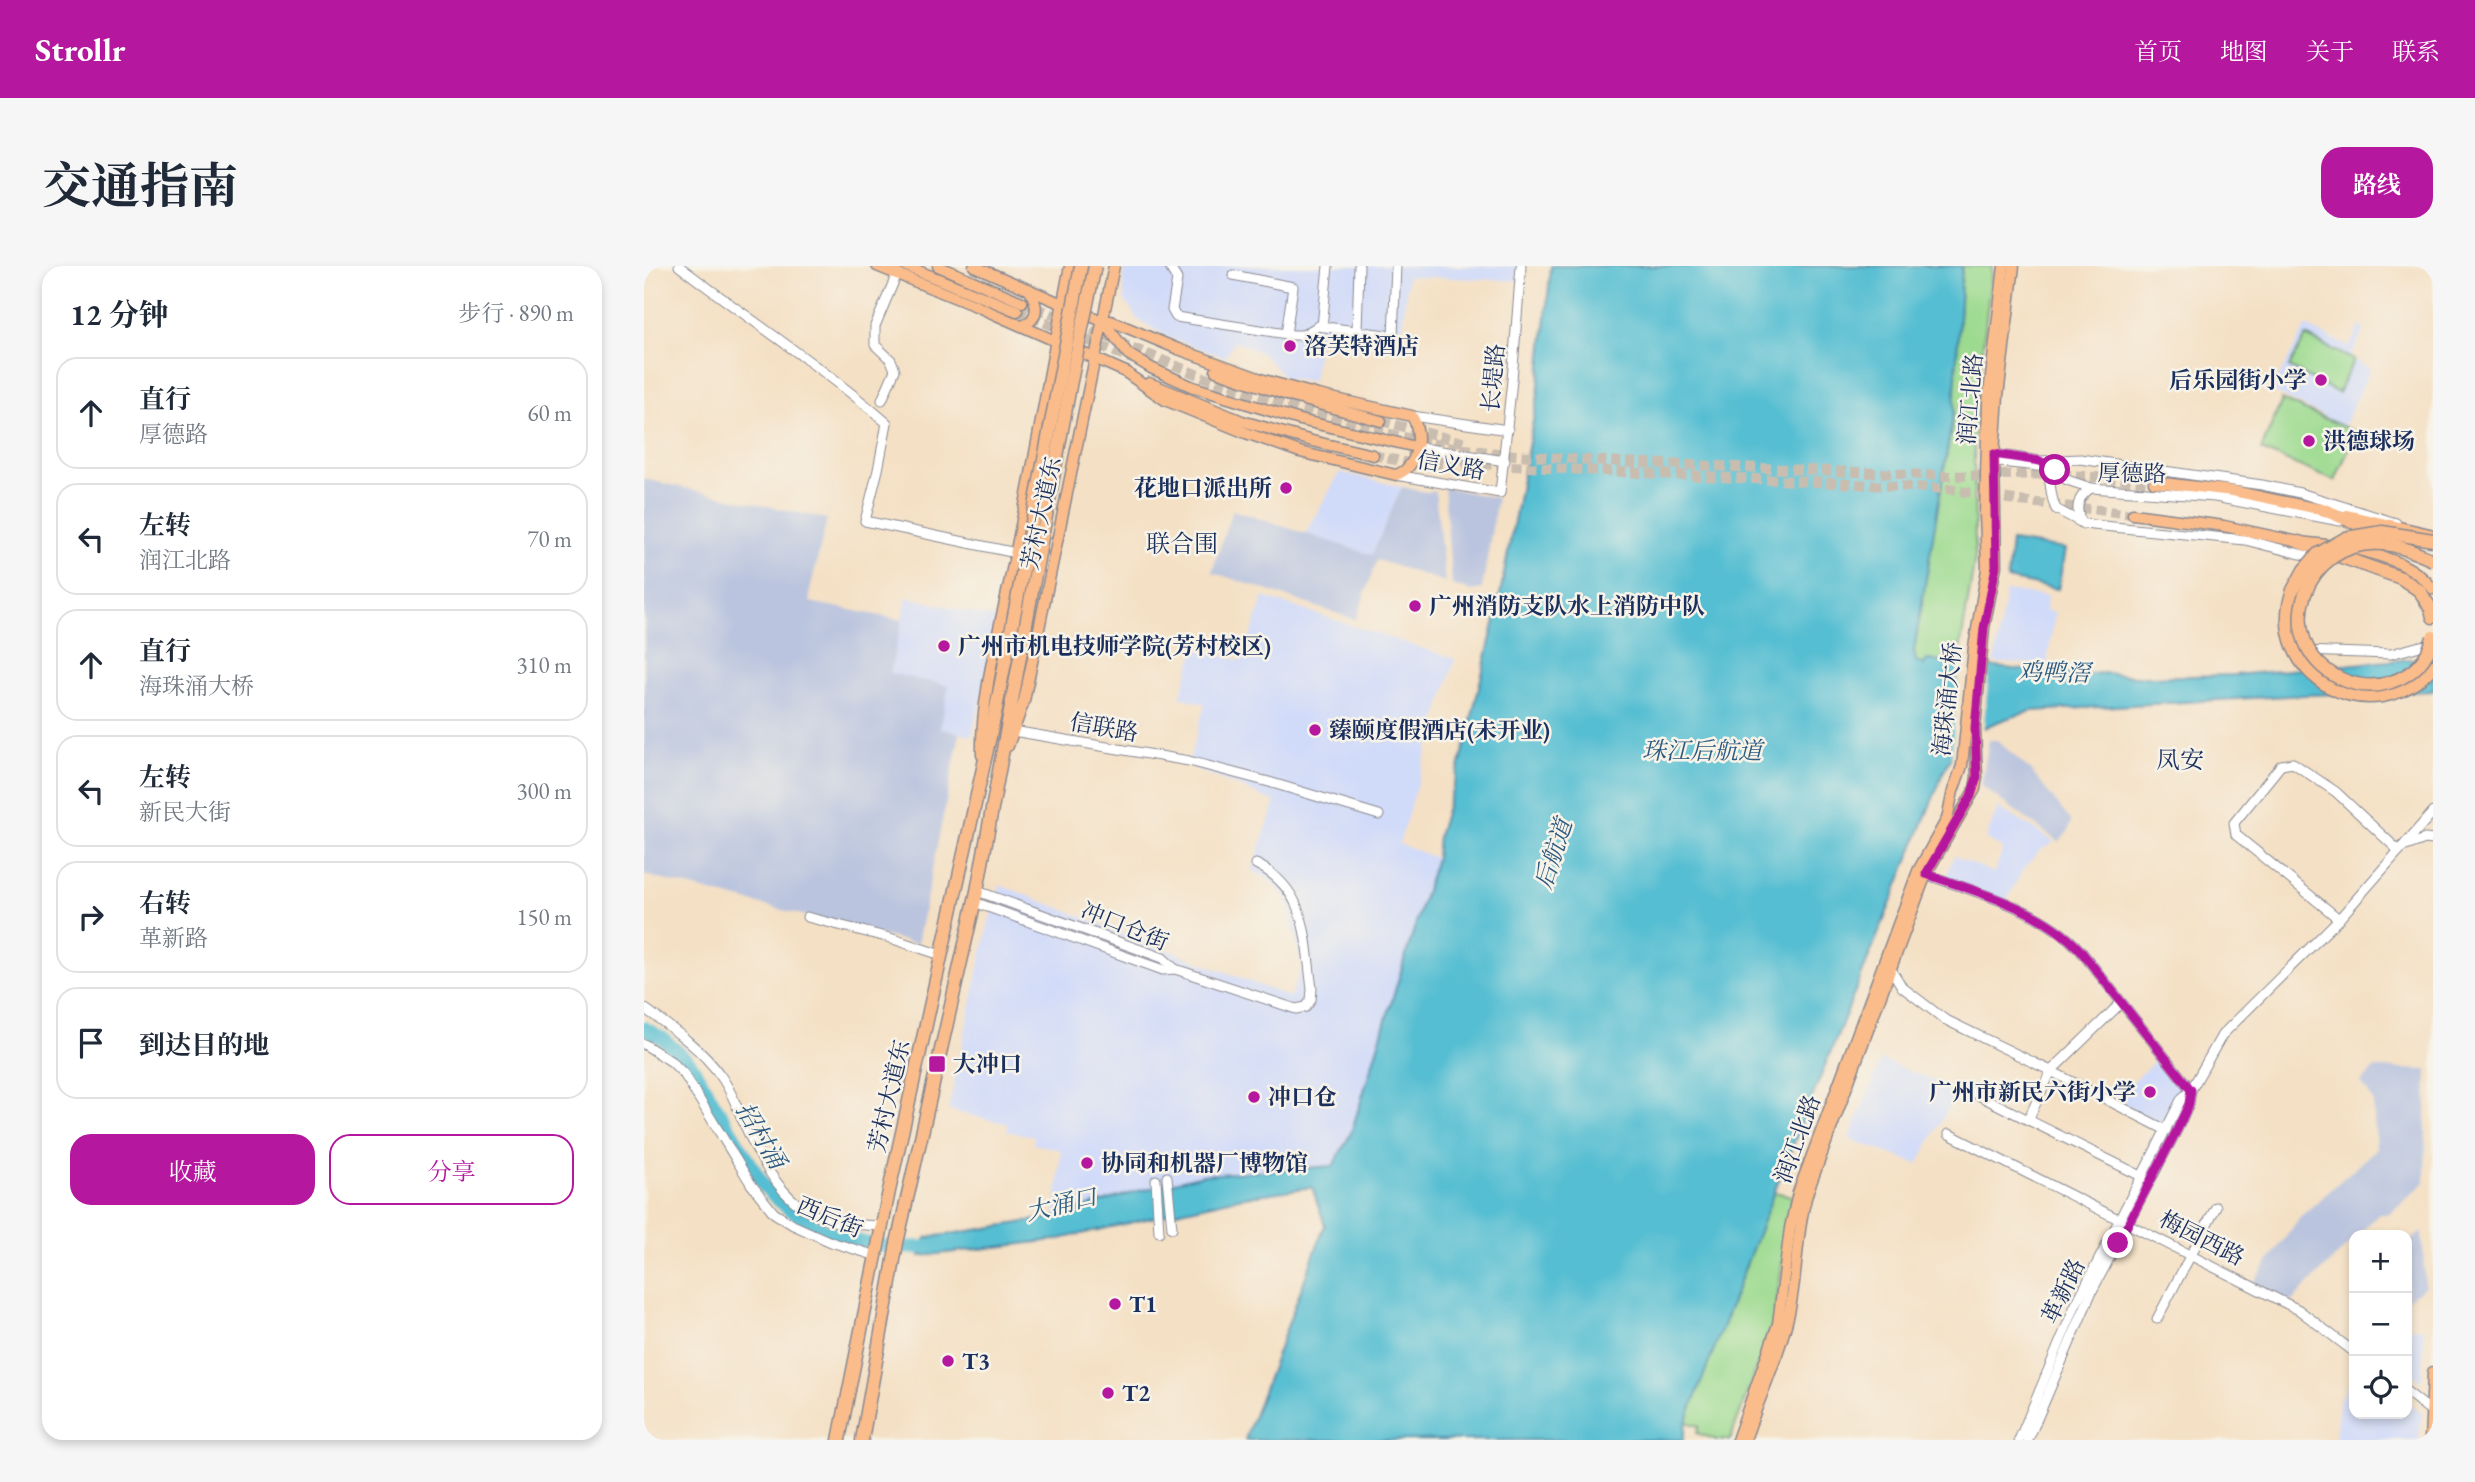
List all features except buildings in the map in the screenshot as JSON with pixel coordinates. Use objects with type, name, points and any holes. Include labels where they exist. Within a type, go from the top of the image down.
[{"type":"highway","name":"芳村大道东","points":[[839,1440],[1013,621],[1081,266]]},
{"type":"highway","name":"芳村大道东","points":[[862,1440],[896,1248],[976,897],[1067,403],[1096,266]]},
{"type":"highway","points":[[2322,509],[2357,529],[2417,552],[2433,562]]},
{"type":"highway","points":[[2357,529],[2433,549]]},
{"type":"highway","points":[[2433,537],[2357,529],[2318,554],[2304,570],[2293,590],[2288,610],[2289,629],[2298,656],[2309,670],[2342,692],[2371,698],[2388,696],[2405,690],[2433,666]]},
{"type":"highway","points":[[2299,542],[2370,569]]},
{"type":"highway","points":[[2433,562],[2383,544],[2358,545],[2332,557],[2312,578],[2303,596],[2300,613],[2304,638],[2319,663],[2343,680],[2361,685],[2381,685],[2407,674],[2423,661],[2433,637]]},
{"type":"highway","points":[[2308,556],[2402,578],[2425,598],[2433,617]]},
{"type":"main road","points":[[877,266],[1242,421],[1312,442],[1373,455]]},
{"type":"main road","points":[[906,266],[1020,306],[938,266]]},
{"type":"main road","points":[[974,266],[1063,302],[1175,355],[1247,383],[1381,421]]},
{"type":"main road","name":"芳村大道东","points":[[983,762],[984,711],[1070,266]]},
{"type":"main road","name":"芳村大道东","points":[[1000,765],[1024,701],[1114,266]]},
{"type":"main road","name":"润江北路","points":[[1991,535],[1988,402],[2004,266]]},
{"type":"main road","name":"润江北路","points":[[1991,458],[2014,266]]},
{"type":"main road","points":[[1023,326],[1030,323],[1037,310],[1029,289]]},
{"type":"main road","points":[[1103,321],[1111,321],[1226,367],[1288,388],[1412,416],[1417,428],[1416,447],[1410,467],[1396,475],[1300,452],[1165,400],[1125,372]]},
{"type":"main road","points":[[1103,321],[1128,354],[1193,387],[1300,420],[1416,447]]},
{"type":"main road","points":[[1042,421],[1079,428]]},
{"type":"main road","points":[[2154,482],[2233,491],[2322,509],[2433,537]]},
{"type":"main road","points":[[2133,514],[2224,526],[2377,555],[2404,564],[2430,584]]},
{"type":"main road","name":"海珠涌大桥","points":[[1925,867],[1975,789],[1975,728],[1984,628],[1996,566],[1991,535]]},
{"type":"main road","name":"海珠涌大桥","points":[[1925,867],[1947,819],[1964,758],[1974,647],[1991,535]]},
{"type":"main road","name":"润江北路","points":[[1745,1440],[1785,1328],[1792,1292],[1798,1230],[1805,1201],[1892,969],[1925,867]]},
{"type":"main road","name":"润江北路","points":[[1737,1440],[1778,1324],[1790,1228],[1798,1193],[1925,867]]},
{"type":"main road","points":[[2430,1440],[2433,1371]]},
{"type":"street","points":[[679,266],[739,313],[849,391],[887,424],[864,521],[1016,553]]},
{"type":"street","points":[[1169,266],[1177,279],[1172,310],[1176,317],[1303,335],[1318,326],[1393,335],[1396,266]]},
{"type":"street","points":[[1322,327],[1328,266]]},
{"type":"street","points":[[1357,331],[1359,266]]},
{"type":"street","name":"长堤路","points":[[1500,493],[1508,430],[1521,266]]},
{"type":"street","points":[[882,400],[895,369],[891,360],[875,345],[874,326],[897,274]]},
{"type":"street","points":[[1233,275],[1293,288],[1286,334]]},
{"type":"street","name":"信义路","points":[[1412,416],[1508,430]]},
{"type":"street","points":[[1416,447],[1505,461]]},
{"type":"street","points":[[1991,458],[2046,467],[2056,509],[2083,524],[2245,540],[2308,556],[2296,621],[2303,652],[2391,654],[2433,645]]},
{"type":"street","name":"厚德路","points":[[1991,458],[2040,461],[2080,459],[2281,488],[2361,510],[2417,531]]},
{"type":"street","points":[[2040,461],[2067,480],[2091,488]]},
{"type":"street","name":"信义路","points":[[1396,475],[1500,493]]},
{"type":"street","name":"厚德路","points":[[2083,524],[2078,516],[2078,505],[2082,494],[2091,488],[2215,497],[2357,529]]},
{"type":"street","name":"信联路","points":[[1013,731],[1189,761],[1379,815]]},
{"type":"street","points":[[2339,919],[2236,835],[2234,823],[2281,765],[2293,763],[2336,792],[2399,850],[2415,842],[2433,840]]},
{"type":"street","name":"革新路","points":[[2028,1440],[2082,1310],[2143,1177],[2182,1098],[2191,1090],[2222,1035],[2339,919],[2433,812]]},
{"type":"street","name":"冲口仓街","points":[[976,897],[1163,970],[1175,969],[1296,1009],[1306,1007],[1311,1000],[1312,989],[1302,918],[1290,891],[1272,872],[1256,864]]},
{"type":"street","points":[[1925,867],[2025,911],[2063,932],[2191,1090]]},
{"type":"street","points":[[807,917],[890,938],[941,955]]},
{"type":"street","points":[[1892,969],[1902,987],[1944,1019],[2166,1130]]},
{"type":"street","points":[[2028,1120],[2051,1071],[2121,1003]]},
{"type":"street","points":[[644,1008],[688,1043],[719,1074],[732,1093],[756,1149],[785,1192],[808,1211],[879,1243]]},
{"type":"street","name":"西后街","points":[[644,1044],[672,1062],[684,1074],[751,1184],[774,1213],[831,1242],[879,1243]]},
{"type":"street","name":"革新路","points":[[2019,1440],[2070,1317],[2177,1130],[2189,1104],[2191,1090]]},
{"type":"street","points":[[1970,1091],[2143,1177]]},
{"type":"street","name":"梅园西路","points":[[1949,1134],[2299,1310],[2349,1348]]},
{"type":"street","points":[[1167,1177],[1172,1228]]},
{"type":"street","points":[[1156,1180],[1159,1232]]},
{"type":"street","points":[[2157,1319],[2216,1208]]},
{"type":"street","points":[[2412,1396],[2431,1411]]},
{"type":"shaded area","points":[[1125,266],[1521,266],[1520,281],[1408,276],[1400,344],[1320,335],[1313,381],[1285,378],[1263,354],[1235,341],[1225,357],[1167,337],[1137,319],[1124,299]]},
{"type":"shaded area","name":"后乐园街小学","points":[[2306,326],[2349,347],[2360,326],[2365,328],[2350,358],[2370,369],[2344,426],[2271,391]]},
{"type":"shaded area","points":[[1340,472],[1402,487],[1372,555],[1305,534]]},
{"type":"shaded area","points":[[644,479],[827,519],[810,590],[810,602],[902,620],[890,673],[949,686],[940,728],[960,733],[917,944],[644,875]]},
{"type":"shaded area","points":[[1402,487],[1435,491],[1445,582],[1377,560],[1356,620],[1212,572],[1232,510],[1372,555]]},
{"type":"shaded area","points":[[1444,487],[1497,498],[1482,589],[1471,591],[1452,585]]},
{"type":"shaded area","points":[[2006,591],[2047,596],[2046,611],[2055,612],[2047,664],[1994,663]]},
{"type":"shaded area","name":"广州市机电技师学院(芳村校区)","points":[[907,597],[999,619],[972,736],[940,728],[890,673]]},
{"type":"shaded area","points":[[1264,597],[1455,659],[1399,844],[1436,858],[1351,1133],[1332,1166],[1203,1175],[1138,1191],[1055,1217],[1061,1150],[1033,1144],[1034,1137],[1007,1131],[1008,1124],[948,1110],[989,921],[1000,885],[1290,997],[1302,966],[1286,898],[1267,878],[1252,871],[1275,802],[1192,767],[1189,761],[1205,704],[1180,697],[1195,649],[1242,661]]},
{"type":"shaded area","points":[[1989,740],[1997,740],[2031,771],[2071,821],[2068,832],[2059,842],[1981,786]]},
{"type":"shaded area","points":[[1998,807],[2055,842],[2039,851],[2022,871],[2006,902],[1945,878],[1954,856],[1994,873],[2003,849],[1986,839]]},
{"type":"shaded area","points":[[1881,1060],[1958,1090],[1918,1164],[1849,1139]]},
{"type":"shaded area","name":"广州市新民六街小学","points":[[2156,1060],[2184,1085],[2161,1124],[2114,1099]]},
{"type":"shaded area","points":[[2375,1068],[2427,1070],[2425,1182],[2389,1214],[2379,1214],[2363,1230],[2349,1230],[2349,1244],[2291,1302],[2253,1283],[2300,1217],[2376,1149],[2373,1101],[2361,1082]]},
{"type":"shaded area","points":[[2422,1232],[2425,1286],[2412,1296],[2412,1293],[2412,1239]]},
{"type":"shaded area","points":[[2412,1328],[2424,1329],[2422,1382],[2412,1375]]},
{"type":"shaded area","points":[[2349,1384],[2349,1419],[2412,1419],[2412,1406],[2422,1413],[2419,1440],[2335,1440],[2339,1400]]},
{"type":"green space","points":[[1962,266],[1992,266],[1974,427],[1975,557],[1958,662],[1927,660],[1925,666],[1916,661],[1914,651],[1954,410]]},
{"type":"green space","points":[[2306,336],[2354,360],[2338,393],[2289,367]]},
{"type":"green space","name":"洪德球场","points":[[2282,400],[2356,432],[2335,481],[2261,450]]},
{"type":"green space","points":[[1774,1192],[1792,1196],[1774,1320],[1730,1440],[1717,1440],[1697,1433],[1699,1426],[1686,1422]]},
{"type":"water","name":"珠江后航道","points":[[1551,266],[1962,266],[1954,410],[1914,651],[1916,661],[1924,665],[1927,660],[2073,675],[2105,673],[2147,677],[2234,675],[2433,657],[2433,691],[2304,695],[2032,711],[1992,724],[1959,746],[1944,771],[1774,1192],[1686,1422],[1683,1440],[1245,1440],[1325,1225],[1312,1187],[1238,1198],[1055,1240],[920,1256],[926,1238],[1055,1217],[1138,1191],[1203,1175],[1333,1166],[1351,1133],[1436,858],[1438,836],[1462,758],[1496,616],[1538,395]]},
{"type":"water","points":[[2011,541],[2065,549],[2058,589],[2007,579]]},
{"type":"pier","points":[[1959,659],[1990,663],[1983,732],[1951,763]]},
{"type":"waterway","name":"招村涌","points":[[644,1028],[662,1038],[690,1063],[764,1186],[802,1218],[823,1229],[868,1244],[917,1248],[942,1246]]},
{"type":"tunnel","points":[[1022,302],[1220,384],[1354,426],[1448,447],[1515,455],[1621,462],[1948,476],[2059,474],[2154,482]]},
{"type":"tunnel","points":[[1017,311],[1134,360]]},
{"type":"tunnel","points":[[1381,421],[1466,443]]},
{"type":"tunnel","points":[[1408,450],[1479,464],[1948,489],[2020,501],[2133,514]]},
{"type":"tunnel","points":[[1373,455],[1409,463],[1466,466]]},
{"type":"place","name":"洛芙特酒店","points":[[1290,346]]},
{"type":"place","name":"后乐园街小学","points":[[2321,380]]},
{"type":"place","name":"洪德球场","points":[[2309,441]]},
{"type":"place","name":"花地口派出所","points":[[1286,488]]},
{"type":"place","name":"广州消防支队水上消防中队","points":[[1415,606]]},
{"type":"place","name":"广州市机电技师学院(芳村校区)","points":[[944,646]]},
{"type":"place","name":"臻颐度假酒店(未开业)","points":[[1315,730]]},
{"type":"place","name":"大冲口","points":[[937,1064]]},
{"type":"place","name":"广州市新民六街小学","points":[[2150,1092]]},
{"type":"place","name":"冲口仓","points":[[1254,1097]]},
{"type":"place","name":"协同和机器厂博物馆","points":[[1087,1163]]},
{"type":"place","name":"T1","points":[[1115,1304]]},
{"type":"place","name":"T3","points":[[948,1361]]},
{"type":"place","name":"T2","points":[[1108,1393]]},
{"type":"district","name":"联合围","points":[[1182,543]]},
{"type":"district","name":"凤安","points":[[2180,759]]},
{"type":"route","points":[[2055,470],[2040,461],[1994,454],[1996,566],[1984,628],[1975,728],[1977,777],[1975,789],[1926,874],[2025,911],[2063,932],[2191,1090],[2189,1104],[2177,1130],[2118,1243]]},
{"type":"water label","name":"鸡鸭滘","points":[[2054,672]]},
{"type":"water label","name":"后航道","points":[[1553,854]]},
{"type":"water label","name":"大涌口","points":[[1061,1204]]}]
